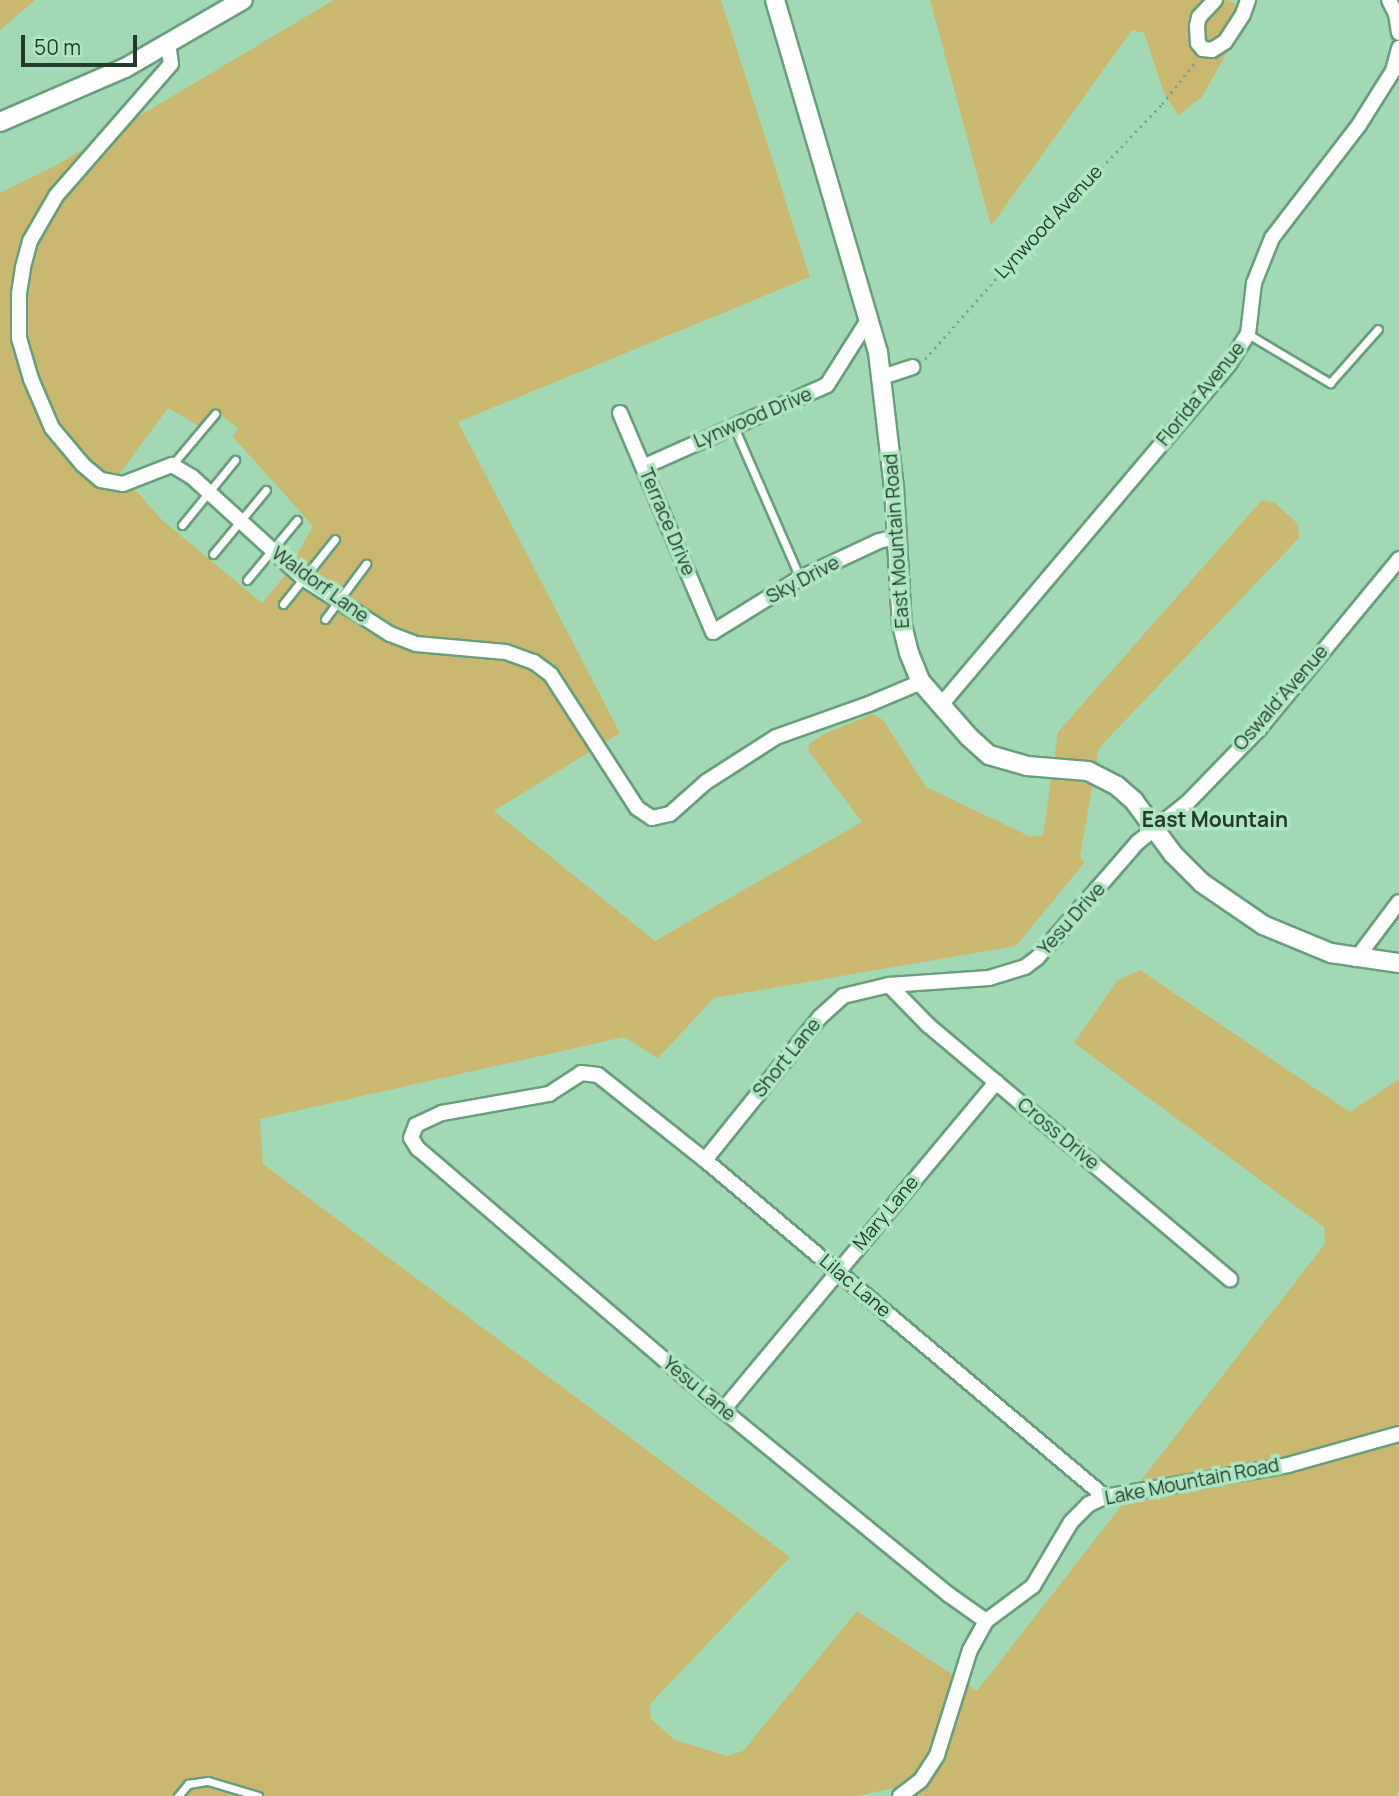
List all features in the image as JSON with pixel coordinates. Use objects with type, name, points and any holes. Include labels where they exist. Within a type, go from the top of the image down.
[{"type":"street","points":[[0,122],[93,83],[243,0]]},
{"type":"street","name":"East Mountain Road","points":[[775,0],[805,109],[870,317],[883,377],[902,625],[921,681],[969,737],[995,758],[1027,766],[1088,771],[1107,779],[1134,802],[1183,865],[1230,905],[1281,934],[1356,959],[1399,964]]},
{"type":"street","points":[[1214,0],[1199,17],[1198,43],[1203,49],[1212,50],[1225,42],[1243,14],[1248,0]]},
{"type":"street","points":[[1388,0],[1398,14],[1399,33]]},
{"type":"street","points":[[169,43],[171,64],[95,149],[44,215],[30,242],[23,268],[19,338],[31,379],[52,428],[83,465],[101,480],[123,484],[173,465]]},
{"type":"street","name":"Florida Avenue","points":[[941,705],[1229,364],[1248,334],[1254,282],[1272,239],[1359,125],[1393,71],[1399,48]]},
{"type":"street","name":"Lynwood Drive","points":[[643,467],[827,385],[870,317]]},
{"type":"street","points":[[883,377],[899,374],[912,367]]},
{"type":"street","name":"Terrace Drive","points":[[620,413],[713,632]]},
{"type":"street","name":"Waldorf Lane","points":[[173,465],[303,578],[401,639],[416,644],[506,652],[541,667],[551,675],[637,807],[652,818],[670,814],[706,782],[776,737],[869,704],[921,681]]},
{"type":"street","name":"Sky Drive","points":[[713,632],[800,578],[879,541],[897,537]]},
{"type":"street","name":"Oswald Avenue","points":[[1154,830],[1187,803],[1259,729],[1399,559]]},
{"type":"street","name":"Yesu Drive","points":[[889,985],[989,978],[1025,967],[1093,897],[1138,842],[1154,830]]},
{"type":"street","points":[[1356,959],[1399,902]]},
{"type":"street","name":"Cross Drive","points":[[889,985],[928,1025],[1230,1279]]},
{"type":"street","name":"Short Lane","points":[[705,1160],[833,1003],[851,992],[889,985]]},
{"type":"street","name":"Yesu Lane","points":[[602,1078],[591,1072],[581,1073],[549,1094],[426,1118],[412,1130],[411,1138],[418,1149],[723,1410],[949,1595],[986,1621]]},
{"type":"street","name":"Lilac Lane","points":[[602,1078],[705,1160],[1105,1497]]},
{"type":"street","name":"Mary Lane","points":[[723,1410],[996,1082]]},
{"type":"street","name":"Lake Mountain Road","points":[[900,1796],[921,1780],[937,1755],[970,1650],[986,1621],[1033,1586],[1070,1522],[1089,1503],[1105,1497],[1288,1465],[1399,1434]]},
{"type":"lane","points":[[1248,334],[1330,383],[1378,329]]},
{"type":"lane","points":[[173,465],[215,414]]},
{"type":"lane","points":[[734,426],[800,578]]},
{"type":"lane","points":[[182,525],[235,460]]},
{"type":"lane","points":[[213,554],[266,490]]},
{"type":"lane","points":[[247,580],[297,520]]},
{"type":"lane","points":[[283,604],[334,538]]},
{"type":"lane","points":[[325,619],[366,564]]},
{"type":"lane","points":[[178,1796],[188,1784],[208,1781],[258,1796]]},
{"type":"path","name":"Lynwood Avenue","points":[[912,367],[923,361],[957,326],[1000,274],[1162,104],[1203,49]]},
{"type":"shaded area","points":[[0,0],[35,0],[0,30]]},
{"type":"shaded area","points":[[334,0],[721,0],[810,277],[458,422],[620,733],[494,811],[655,941],[862,822],[808,750],[810,743],[824,734],[873,714],[883,720],[926,787],[1031,837],[1043,835],[1058,732],[1262,500],[1275,503],[1298,524],[1299,538],[1099,748],[1080,856],[1084,863],[1016,946],[714,998],[658,1058],[624,1037],[260,1119],[263,1164],[790,1557],[650,1704],[651,1719],[675,1740],[728,1756],[743,1751],[857,1611],[977,1691],[1325,1244],[1324,1227],[1074,1043],[1117,981],[1140,970],[1350,1112],[1399,1079],[1399,1790],[1396,1796],[918,1796],[927,1781],[856,1796],[0,1796],[0,193],[55,166]],"holes":[[[168,408],[206,430],[219,414],[238,428],[233,437],[313,526],[287,573],[262,603],[162,520],[120,473]]]},
{"type":"shaded area","points":[[930,0],[1228,0],[1247,10],[1243,33],[1226,54],[1202,97],[1178,115],[1164,93],[1144,33],[1132,30],[991,226]]},
{"type":"district","name":"East Mountain","points":[[1215,819]]}]
